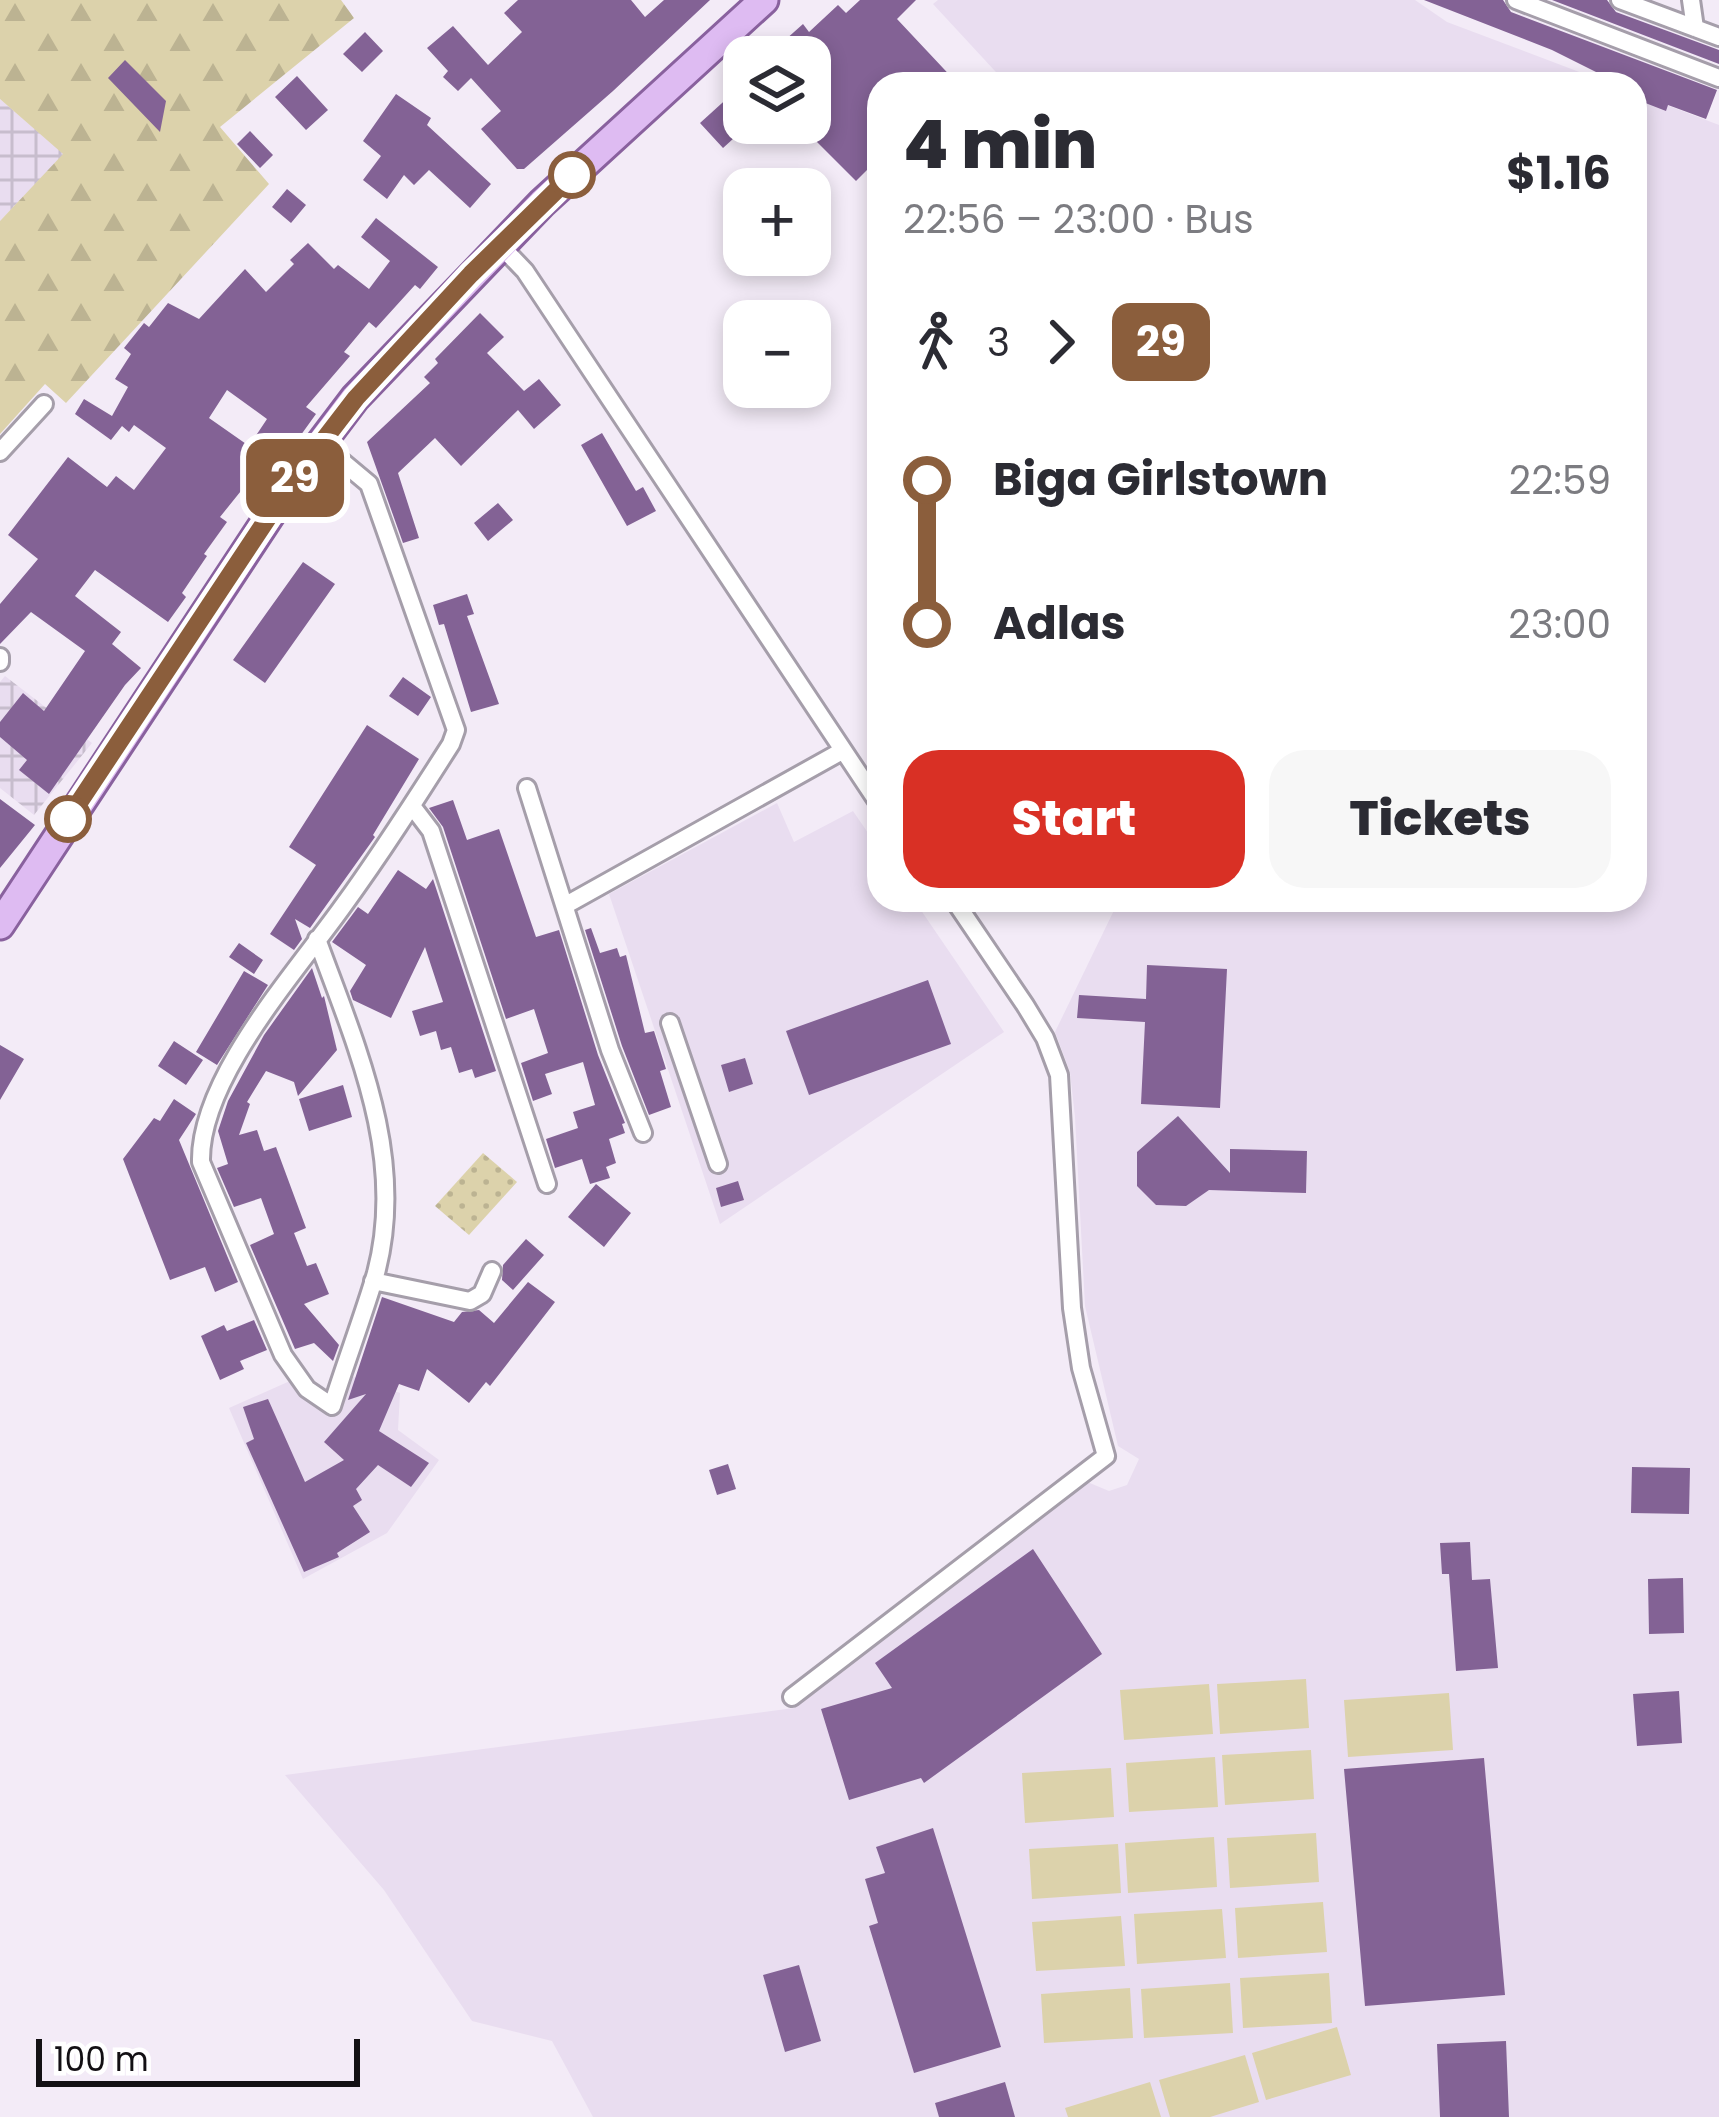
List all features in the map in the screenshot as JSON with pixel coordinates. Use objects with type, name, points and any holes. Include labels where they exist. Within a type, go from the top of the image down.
[{"type":"main road","points":[[0,925],[320,443],[383,368],[500,245],[764,0]]},
{"type":"street","points":[[1516,0],[1719,78]]},
{"type":"street","points":[[1691,0],[1695,28]]},
{"type":"street","points":[[1625,1],[1719,37]]},
{"type":"street","points":[[500,245],[525,271],[867,786]]},
{"type":"street","points":[[0,452],[44,404]]},
{"type":"street","points":[[317,938],[366,1077],[385,1156],[384,1220],[373,1281],[332,1406],[307,1389],[283,1355],[201,1162],[201,1138],[221,1086],[289,973],[412,806],[456,730],[369,484],[320,443]]},
{"type":"street","points":[[566,905],[842,752]]},
{"type":"street","points":[[526,788],[610,1050],[643,1132]]},
{"type":"street","points":[[412,806],[430,831],[547,1184]]},
{"type":"street","points":[[792,1697],[1106,1456],[1081,1368],[1072,1308],[1059,1075],[1045,1038],[962,912]]},
{"type":"street","points":[[670,1023],[718,1164]]},
{"type":"street","points":[[373,1281],[470,1301],[482,1294],[493,1271]]},
{"type":"shaded area","points":[[938,0],[1415,0],[1447,22],[1579,72],[996,72],[933,4]]},
{"type":"shaded area","points":[[1647,98],[1719,125],[1719,2117],[593,2117],[552,2041],[472,2021],[384,1890],[285,1775],[794,1708],[1085,1481],[1109,1491],[1127,1485],[1139,1459],[1118,1446],[1085,1306],[1075,1117],[1070,1072],[1055,1032],[1113,912],[1647,912]]},
{"type":"shaded area","points":[[0,99],[64,154],[0,221]]},
{"type":"shaded area","points":[[5,676],[92,743],[34,815],[0,788],[0,682]]},
{"type":"shaded area","points":[[777,803],[794,842],[853,811],[867,831],[867,912],[922,912],[1004,1032],[720,1224],[609,894]]},
{"type":"shaded area","points":[[351,1376],[400,1393],[398,1430],[439,1460],[387,1533],[303,1579],[229,1408],[290,1381],[333,1411]]},
{"type":"green space","points":[[0,0],[341,0],[354,18],[220,127],[269,184],[66,403],[45,384],[0,434],[0,221],[63,154],[0,99]]},
{"type":"green space","points":[[483,1153],[517,1182],[469,1235],[435,1206]]},
{"type":"green space","points":[[1306,1679],[1309,1728],[1220,1734],[1217,1684]]},
{"type":"green space","points":[[1209,1684],[1213,1734],[1124,1740],[1120,1690]]},
{"type":"green space","points":[[1449,1693],[1453,1750],[1348,1757],[1344,1700]]},
{"type":"green space","points":[[1311,1750],[1314,1799],[1225,1805],[1222,1755]]},
{"type":"green space","points":[[1215,1757],[1218,1807],[1129,1812],[1126,1763]]},
{"type":"green space","points":[[1111,1768],[1114,1817],[1025,1823],[1022,1773]]},
{"type":"green space","points":[[1316,1833],[1319,1882],[1230,1888],[1227,1838]]},
{"type":"green space","points":[[1214,1837],[1217,1887],[1128,1893],[1125,1843]]},
{"type":"green space","points":[[1118,1844],[1121,1893],[1032,1899],[1029,1849]]},
{"type":"green space","points":[[1323,1902],[1327,1952],[1238,1958],[1235,1908]]},
{"type":"green space","points":[[1222,1909],[1226,1958],[1137,1964],[1134,1914]]},
{"type":"green space","points":[[1121,1916],[1125,1966],[1036,1971],[1032,1922]]},
{"type":"green space","points":[[1329,1973],[1332,2023],[1243,2028],[1240,1978]]},
{"type":"green space","points":[[1230,1983],[1233,2033],[1144,2038],[1141,1989]]},
{"type":"green space","points":[[1130,1988],[1133,2038],[1044,2043],[1041,1994]]},
{"type":"green space","points":[[1337,2027],[1351,2075],[1266,2100],[1252,2053]]},
{"type":"green space","points":[[1245,2055],[1259,2102],[1210,2117],[1170,2117],[1159,2080]]},
{"type":"green space","points":[[1150,2082],[1161,2117],[1068,2117],[1065,2108]]},
{"type":"building","points":[[518,0],[631,0],[645,17],[664,0],[710,0],[524,169],[517,169],[481,129],[501,111],[471,78],[458,91],[443,77],[448,71],[427,48],[453,26],[488,65],[522,32],[504,13]]},
{"type":"building","points":[[860,0],[916,0],[897,19],[947,72],[867,72],[867,170],[856,181],[819,144],[831,144],[831,36],[790,36],[803,24],[809,32],[838,5],[846,13]]},
{"type":"building","points":[[1424,0],[1503,0],[1511,12],[1717,90],[1706,119],[1668,105],[1666,111],[1647,104],[1647,72],[1596,72]]},
{"type":"building","points":[[1552,0],[1607,0],[1616,12],[1719,50],[1719,64]]},
{"type":"building","points":[[365,32],[383,51],[362,72],[343,54]]},
{"type":"building","points":[[125,60],[166,101],[160,132],[108,78]]},
{"type":"building","points":[[297,76],[328,110],[306,130],[275,97]]},
{"type":"building","points":[[396,94],[431,118],[427,125],[491,184],[470,208],[429,170],[414,185],[404,175],[387,199],[363,180],[381,156],[363,141]]},
{"type":"building","points":[[723,102],[723,144],[727,144],[723,148],[700,123]]},
{"type":"building","points":[[250,131],[273,155],[260,168],[237,144]]},
{"type":"building","points":[[287,189],[306,205],[291,223],[272,207]]},
{"type":"building","points":[[376,218],[438,267],[376,328],[369,322],[344,352],[350,356],[306,407],[316,414],[298,439],[289,433],[269,464],[265,461],[220,517],[227,522],[168,622],[95,570],[75,596],[121,632],[112,644],[141,668],[49,794],[19,770],[27,760],[0,737],[0,722],[23,693],[44,711],[85,651],[31,612],[0,644],[0,604],[38,559],[8,535],[68,457],[107,487],[116,476],[134,490],[166,448],[134,425],[129,432],[122,426],[111,440],[75,414],[84,399],[112,416],[128,387],[115,379],[131,354],[124,348],[144,323],[149,327],[168,303],[199,319],[245,269],[266,292],[308,243],[334,269],[338,265],[369,289],[390,261],[361,237]],"holes":[[[227,390],[267,419],[249,446],[209,418]]]},
{"type":"building","points":[[480,313],[504,337],[487,353],[524,391],[539,379],[561,405],[534,429],[518,410],[461,466],[435,438],[398,473],[419,538],[403,543],[367,442],[430,383],[424,377],[438,363],[435,359]]},
{"type":"building","points":[[602,433],[636,491],[643,487],[656,511],[627,526],[581,445]]},
{"type":"building","points":[[498,503],[513,520],[488,541],[474,523]]},
{"type":"building","points":[[303,562],[335,584],[265,683],[233,660]]},
{"type":"building","points":[[467,594],[474,614],[467,616],[499,704],[471,712],[444,624],[439,625],[433,605]]},
{"type":"building","points":[[403,677],[431,697],[418,716],[389,696]]},
{"type":"building","points":[[367,725],[419,759],[375,837],[310,928],[295,919],[302,939],[294,950],[270,934],[316,865],[289,847]]},
{"type":"building","points":[[0,799],[35,825],[0,868]]},
{"type":"building","points":[[453,800],[467,840],[499,829],[536,937],[559,930],[625,1123],[625,1133],[609,1139],[616,1163],[606,1167],[610,1178],[590,1184],[582,1159],[555,1168],[546,1139],[578,1128],[573,1112],[595,1105],[583,1062],[545,1074],[552,1094],[533,1101],[521,1063],[548,1053],[534,1009],[506,1019],[443,827],[429,808]]},
{"type":"building","points":[[398,870],[426,889],[433,879],[496,1071],[475,1078],[472,1069],[459,1073],[451,1047],[441,1050],[436,1031],[420,1036],[412,1011],[443,1002],[425,947],[391,1018],[353,1000],[350,991],[366,965],[332,942],[358,907],[368,914]]},
{"type":"building","points":[[591,928],[600,953],[617,948],[620,957],[626,955],[645,1033],[654,1031],[666,1069],[660,1071],[671,1107],[649,1115],[585,930]]},
{"type":"building","points":[[239,943],[263,960],[254,974],[229,957]]},
{"type":"building","points":[[1147,965],[1227,969],[1220,1108],[1141,1104],[1145,1022],[1077,1018],[1079,995],[1146,999]]},
{"type":"building","points":[[312,968],[337,1050],[298,1096],[294,1082],[266,1071],[247,1102],[239,1135],[257,1130],[264,1151],[276,1147],[306,1228],[294,1233],[307,1266],[316,1263],[329,1294],[304,1304],[339,1345],[333,1361],[314,1343],[295,1349],[250,1245],[274,1234],[261,1198],[234,1207],[217,1168],[228,1164],[218,1131],[228,1101],[264,1035]]},
{"type":"building","points":[[244,971],[268,985],[217,1065],[196,1052]]},
{"type":"building","points":[[928,980],[951,1044],[809,1095],[786,1031]]},
{"type":"building","points":[[174,1041],[203,1060],[186,1085],[158,1066]]},
{"type":"building","points":[[0,1045],[24,1059],[0,1100]]},
{"type":"building","points":[[745,1058],[753,1084],[729,1092],[721,1065]]},
{"type":"building","points":[[343,1085],[352,1117],[309,1131],[299,1099]]},
{"type":"building","points":[[174,1099],[196,1114],[179,1140],[238,1282],[215,1292],[205,1267],[170,1280],[123,1159]]},
{"type":"building","points":[[1178,1116],[1230,1173],[1230,1149],[1307,1151],[1306,1193],[1209,1190],[1186,1206],[1156,1205],[1137,1186],[1137,1152]]},
{"type":"building","points":[[738,1181],[744,1200],[721,1207],[716,1188]]},
{"type":"building","points":[[596,1184],[631,1213],[604,1247],[568,1217]]},
{"type":"building","points":[[526,1239],[544,1255],[513,1290],[502,1280],[503,1265]]},
{"type":"building","points":[[528,1282],[555,1302],[490,1386],[486,1382],[469,1403],[427,1369],[419,1391],[399,1384],[379,1431],[429,1463],[411,1487],[378,1465],[356,1489],[362,1500],[353,1506],[370,1532],[337,1553],[339,1557],[304,1572],[246,1443],[254,1439],[243,1407],[268,1399],[305,1482],[344,1460],[324,1442],[366,1394],[348,1400],[382,1297],[454,1322],[462,1312],[479,1310],[494,1323]]},
{"type":"building","points":[[254,1320],[267,1350],[240,1361],[244,1369],[220,1380],[201,1336],[224,1325],[227,1331]]},
{"type":"building","points":[[728,1464],[736,1489],[717,1495],[709,1470]]},
{"type":"building","points":[[1632,1467],[1690,1468],[1689,1514],[1631,1513]]},
{"type":"building","points":[[1470,1542],[1472,1580],[1490,1579],[1498,1668],[1456,1671],[1449,1574],[1442,1574],[1440,1543]]},
{"type":"building","points":[[1033,1549],[1102,1654],[924,1783],[921,1778],[849,1800],[821,1709],[892,1688],[875,1663]]},
{"type":"building","points":[[1683,1578],[1684,1633],[1649,1634],[1648,1579]]},
{"type":"building","points":[[1679,1691],[1682,1743],[1637,1746],[1633,1694]]},
{"type":"building","points":[[1484,1758],[1505,1995],[1365,2006],[1344,1769]]},
{"type":"building","points":[[933,1828],[1001,2047],[914,2073],[869,1926],[878,1923],[865,1879],[885,1873],[876,1847]]},
{"type":"building","points":[[799,1965],[821,2041],[785,2052],[763,1975]]},
{"type":"building","points":[[1506,2041],[1509,2117],[1440,2117],[1437,2044]]},
{"type":"building","points":[[1005,2082],[1015,2117],[939,2117],[935,2103]]},
{"type":"bus line","name":"29","points":[[68,819],[320,443],[471,274],[572,175]]}]
